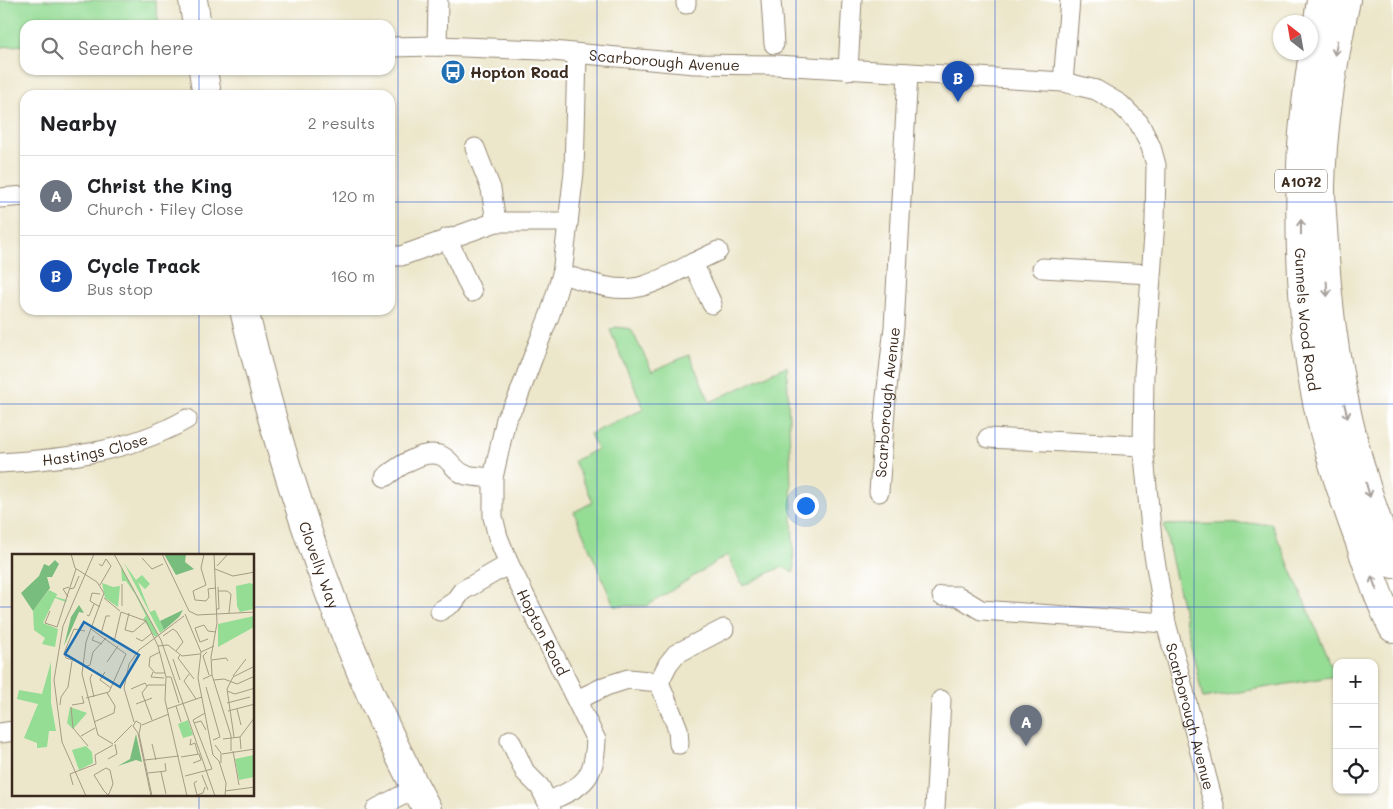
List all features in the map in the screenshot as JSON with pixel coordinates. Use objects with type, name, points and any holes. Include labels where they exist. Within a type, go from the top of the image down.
[{"type":"main road","points":[[193,0],[196,20]]},
{"type":"main road","name":"Gunnels Wood Road","points":[[1321,0],[1305,104],[1301,165],[1301,238],[1310,362],[1324,430],[1381,604],[1393,628]]},
{"type":"main road","name":"Gunnels Wood Road","points":[[1346,0],[1332,74],[1324,135],[1321,188],[1327,298],[1339,378],[1354,443],[1378,525],[1393,564]]},
{"type":"main road","points":[[204,75],[205,90]]},
{"type":"main road","name":"Clovelly Way","points":[[245,315],[256,360],[304,522],[334,604],[360,666],[422,798]]},
{"type":"street","points":[[438,0],[438,46]]},
{"type":"street","points":[[771,0],[774,44]]},
{"type":"street","points":[[848,70],[852,0]]},
{"type":"street","points":[[1064,82],[1070,0]]},
{"type":"street","name":"Scarborough Avenue","points":[[395,47],[438,46],[541,50],[694,64],[776,65],[1064,82],[1096,90],[1120,104],[1139,123],[1151,147],[1156,165],[1144,374],[1143,446],[1153,549],[1166,623],[1215,809]]},
{"type":"street","name":"Hopton Road","points":[[510,740],[525,772],[540,787],[549,806],[581,785],[591,772],[596,740],[509,564],[498,537],[494,517],[493,478],[506,419],[517,400],[550,314],[562,274],[574,172],[577,54]]},
{"type":"street","name":"Scarborough Avenue","points":[[880,492],[886,396],[892,355],[908,73]]},
{"type":"street","points":[[475,148],[491,189],[496,222]]},
{"type":"street","points":[[0,198],[20,196]]},
{"type":"street","points":[[395,256],[401,256],[496,222],[568,222]]},
{"type":"street","points":[[447,238],[472,292]]},
{"type":"street","points":[[562,274],[621,289],[639,287],[718,251]]},
{"type":"street","points":[[693,263],[712,304]]},
{"type":"street","points":[[1042,268],[1150,274]]},
{"type":"street","name":"Hastings Close","points":[[0,464],[89,454],[150,437],[172,428],[187,419]]},
{"type":"street","points":[[988,438],[1143,446]]},
{"type":"street","points":[[385,477],[414,459],[430,455],[441,456],[457,471],[466,475],[493,478]]},
{"type":"street","points":[[440,611],[454,602],[462,591],[509,564]]},
{"type":"street","name":"Scarborough Avenue","points":[[942,596],[958,596],[981,610],[1166,623]]},
{"type":"street","points":[[679,744],[678,728],[659,682],[668,664],[676,654],[724,629]]},
{"type":"street","points":[[577,700],[606,686],[628,679],[659,682]]},
{"type":"street","points":[[935,809],[941,700]]},
{"type":"street","points":[[376,809],[422,798]]},
{"type":"green space","points":[[0,0],[155,0],[158,20],[20,20],[20,45],[0,47]]},
{"type":"green space","points":[[616,327],[631,329],[652,371],[689,355],[710,402],[787,366],[794,572],[781,567],[743,586],[727,555],[647,606],[614,606],[574,512],[593,502],[574,461],[597,449],[590,434],[644,409],[610,330]]},
{"type":"green space","points":[[1271,523],[1333,669],[1333,676],[1203,698],[1164,525]]},
{"type":"place","name":"Hopton Road","points":[[453,72]]},
{"type":"place","name":"Cycle Track","points":[[958,102]]},
{"type":"place","name":"Christ the King","points":[[1026,746]]}]
